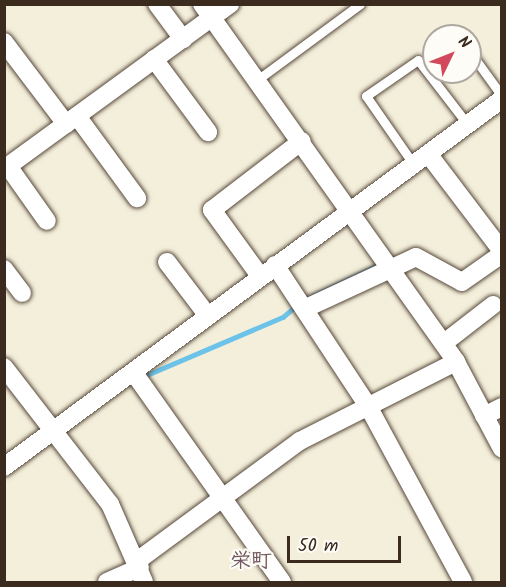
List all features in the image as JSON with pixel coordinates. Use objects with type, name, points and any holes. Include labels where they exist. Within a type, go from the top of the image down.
[{"type":"street","points":[[157,4],[183,39]]},
{"type":"street","points":[[47,221],[6,168],[183,39],[207,11],[230,4]]},
{"type":"street","points":[[207,11],[353,211],[444,343],[501,449]]},
{"type":"street","points":[[4,42],[137,198]]},
{"type":"street","points":[[154,59],[208,132]]},
{"type":"street","points":[[4,467],[134,373],[260,276],[429,155],[501,98]]},
{"type":"street","points":[[260,276],[212,210],[302,141]]},
{"type":"street","points":[[304,309],[416,257],[462,282],[501,252],[429,155]]},
{"type":"street","points":[[167,262],[208,316]]},
{"type":"street","points":[[275,265],[368,406],[463,582]]},
{"type":"street","points":[[4,269],[22,293]]},
{"type":"street","points":[[444,343],[493,305]]},
{"type":"street","points":[[108,582],[140,570],[300,441],[456,362]]},
{"type":"street","points":[[4,367],[110,504],[140,570]]},
{"type":"street","points":[[134,373],[223,501],[272,579]]},
{"type":"street","points":[[484,416],[501,407]]},
{"type":"lane","points":[[257,80],[360,4]]},
{"type":"lane","points":[[414,166],[366,96],[418,60],[468,125]]},
{"type":"lane","points":[[482,70],[501,98]]},
{"type":"waterway","points":[[304,300],[380,264]]},
{"type":"waterway","points":[[142,377],[283,317],[297,305]]},
{"type":"district","name":"栄町","points":[[251,562]]}]
